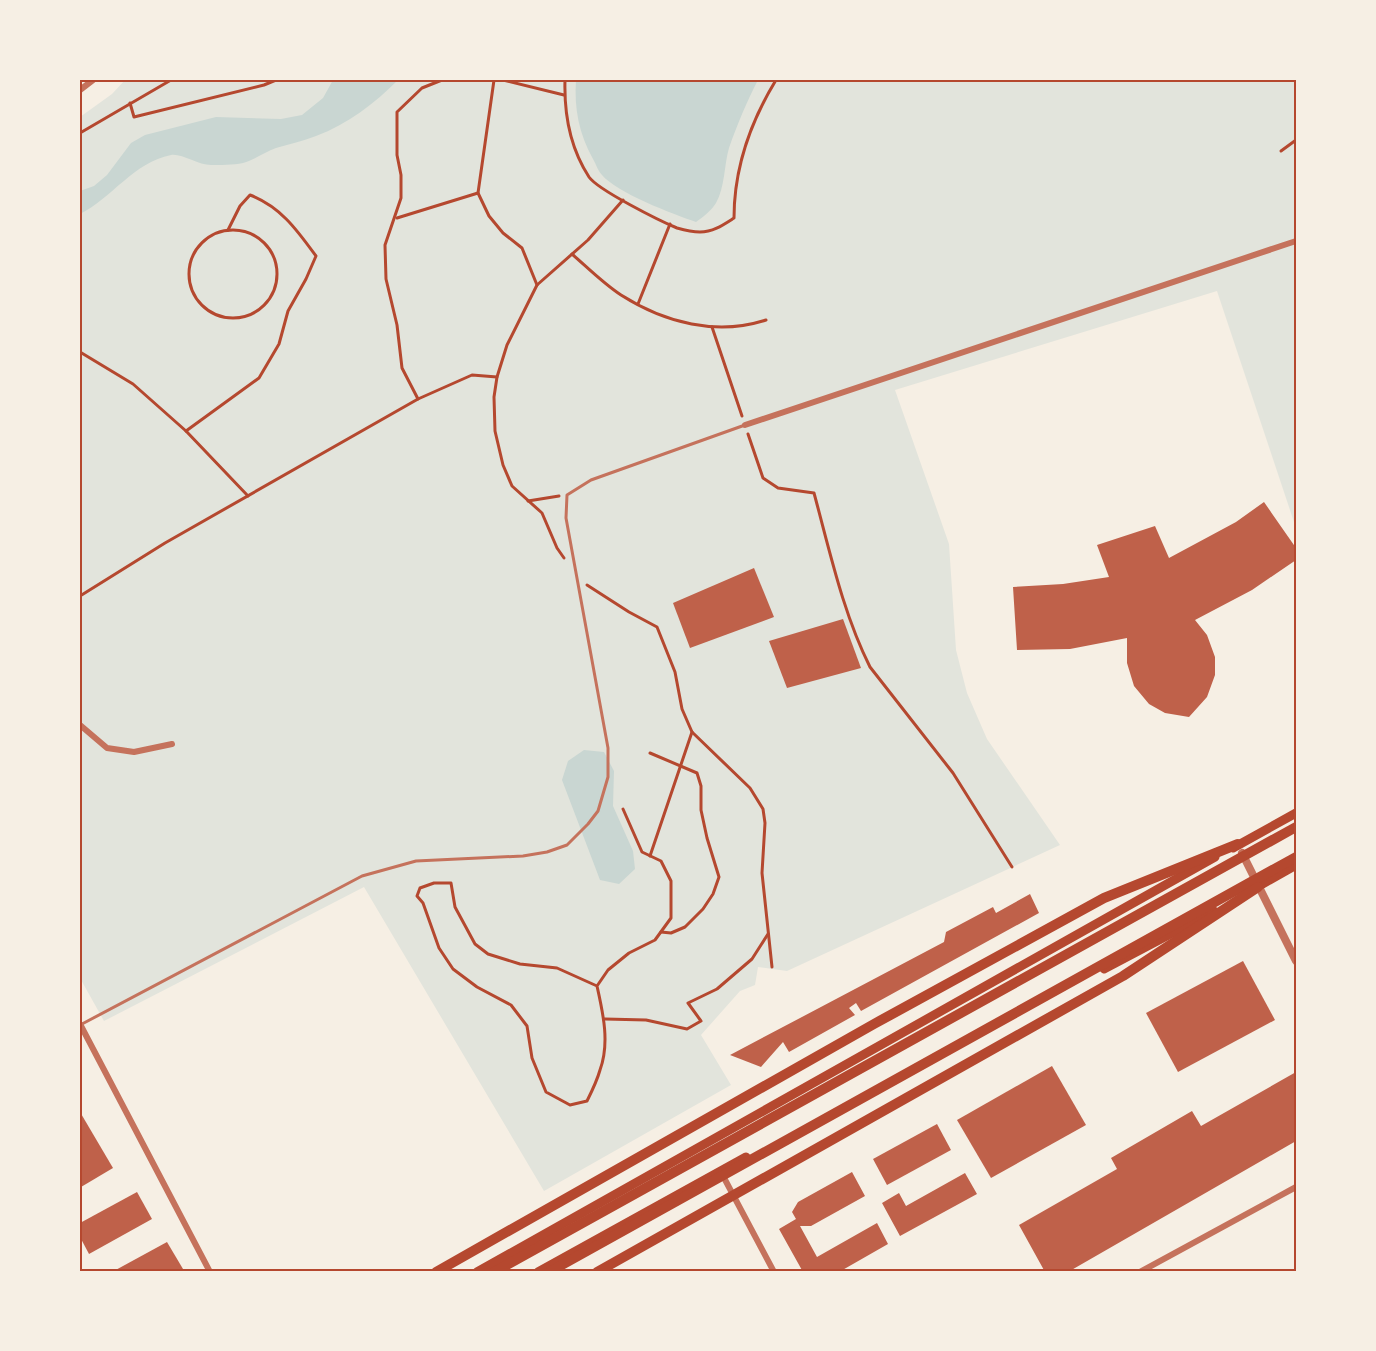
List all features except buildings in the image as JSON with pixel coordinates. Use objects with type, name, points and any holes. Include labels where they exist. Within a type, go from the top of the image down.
[{"type":"highway","points":[[494,1272],[1296,827]]},
{"type":"highway","points":[[436,1272],[874,1024],[1104,898],[1238,844]]},
{"type":"highway","points":[[549,1272],[1296,858]]},
{"type":"highway","points":[[597,1272],[1123,976],[1258,887]]},
{"type":"main road","points":[[477,1272],[1296,813]]},
{"type":"main road","points":[[538,1272],[720,1170],[837,1112],[1296,865]]},
{"type":"street","points":[[80,90],[93,80]]},
{"type":"street","points":[[744,425],[1296,241]]},
{"type":"street","points":[[80,725],[107,748],[134,752],[172,744]]},
{"type":"street","points":[[1238,844],[1296,961]]},
{"type":"street","points":[[80,1025],[210,1272]]},
{"type":"street","points":[[720,1170],[774,1272]]},
{"type":"street","points":[[1140,1272],[1296,1187]]},
{"type":"lane","points":[[80,1025],[362,876],[416,861],[523,856],[547,852],[567,845],[588,825],[598,811],[609,777],[608,748],[566,518],[567,495],[591,480],[744,425]]},
{"type":"path","points":[[80,132],[171,80]]},
{"type":"path","points":[[130,103],[134,117],[264,85],[276,80]]},
{"type":"path","points":[[418,399],[402,368],[397,325],[386,279],[385,245],[396,219],[401,198],[401,175],[397,155],[397,112],[422,88],[442,80]]},
{"type":"path","points":[[494,80],[478,193],[489,216],[503,233],[522,248],[537,285]]},
{"type":"path","points":[[503,80],[564,95]]},
{"type":"path","points":[[565,80],[567,121],[576,152],[591,179],[605,191],[678,228],[698,232],[712,231],[734,218],[738,174],[748,138],[762,102],[776,80]]},
{"type":"path","points":[[1281,151],[1296,140]]},
{"type":"path","points":[[396,219],[478,193]]},
{"type":"path","points":[[186,431],[259,378],[279,344],[288,311],[316,256],[294,226],[267,202],[250,195],[240,206],[228,230]]},
{"type":"path","points":[[564,558],[557,548],[542,513],[512,486],[503,465],[495,431],[494,397],[497,377],[507,345],[537,285],[588,240],[623,200]]},
{"type":"path","points":[[638,304],[670,224]]},
{"type":"path","points":[[238,229],[255,235],[268,246],[276,261],[277,279],[272,296],[260,309],[245,317],[227,318],[211,313],[197,302],[189,286],[188,269],[194,252],[205,239],[220,231],[228,230],[238,229]]},
{"type":"path","points":[[572,254],[621,295],[682,323],[712,327],[750,325],[766,320]]},
{"type":"path","points":[[712,327],[763,478],[778,488],[814,493],[847,611],[870,668],[953,773],[1012,867]]},
{"type":"path","points":[[80,352],[133,384],[186,431],[248,497]]},
{"type":"path","points":[[80,596],[165,543],[418,399],[472,375],[497,377]]},
{"type":"path","points":[[528,501],[567,495]]},
{"type":"path","points":[[577,578],[628,612],[657,627],[675,672],[682,709],[692,732],[750,788],[763,809],[765,823],[762,873],[772,968]]},
{"type":"path","points":[[650,856],[692,732]]},
{"type":"path","points":[[650,753],[697,773],[701,786],[700,810],[718,877],[713,894],[703,909],[685,927],[671,933],[661,932]]},
{"type":"path","points":[[597,986],[557,968],[520,964],[488,954],[475,944],[455,907],[451,883],[434,883],[420,888],[417,896],[423,903],[439,948],[453,969],[477,987],[511,1005],[527,1026],[532,1058],[546,1092],[570,1105],[587,1101],[601,1068],[604,1019],[597,986],[608,970],[629,953],[655,940],[671,918],[671,881],[662,861],[642,852],[623,809]]},
{"type":"path","points":[[604,1019],[646,1020],[687,1029],[701,1021],[688,1003],[717,988],[752,959],[768,933]]},
{"type":"shaded area","points":[[125,80],[1296,80],[1296,528],[1217,291],[895,390],[949,544],[956,650],[967,693],[987,739],[1060,845],[787,971],[758,967],[755,985],[740,991],[701,1035],[731,1085],[544,1191],[364,887],[104,1021],[80,978],[80,117],[112,94]]},
{"type":"shaded area","points":[[333,80],[398,80],[370,105],[339,126],[311,138],[276,148],[247,162],[211,165],[175,155],[158,159],[134,173],[103,199],[80,214],[80,191],[94,186],[107,175],[131,143],[145,135],[216,117],[281,119],[302,115],[323,98]]},
{"type":"shaded area","points":[[576,80],[758,80],[732,139],[721,190],[710,211],[696,222],[632,196],[609,182],[598,169],[581,130],[576,101]]},
{"type":"shaded area","points":[[584,750],[604,752],[614,771],[613,806],[633,851],[635,869],[619,884],[600,880],[562,780],[568,761]]}]
